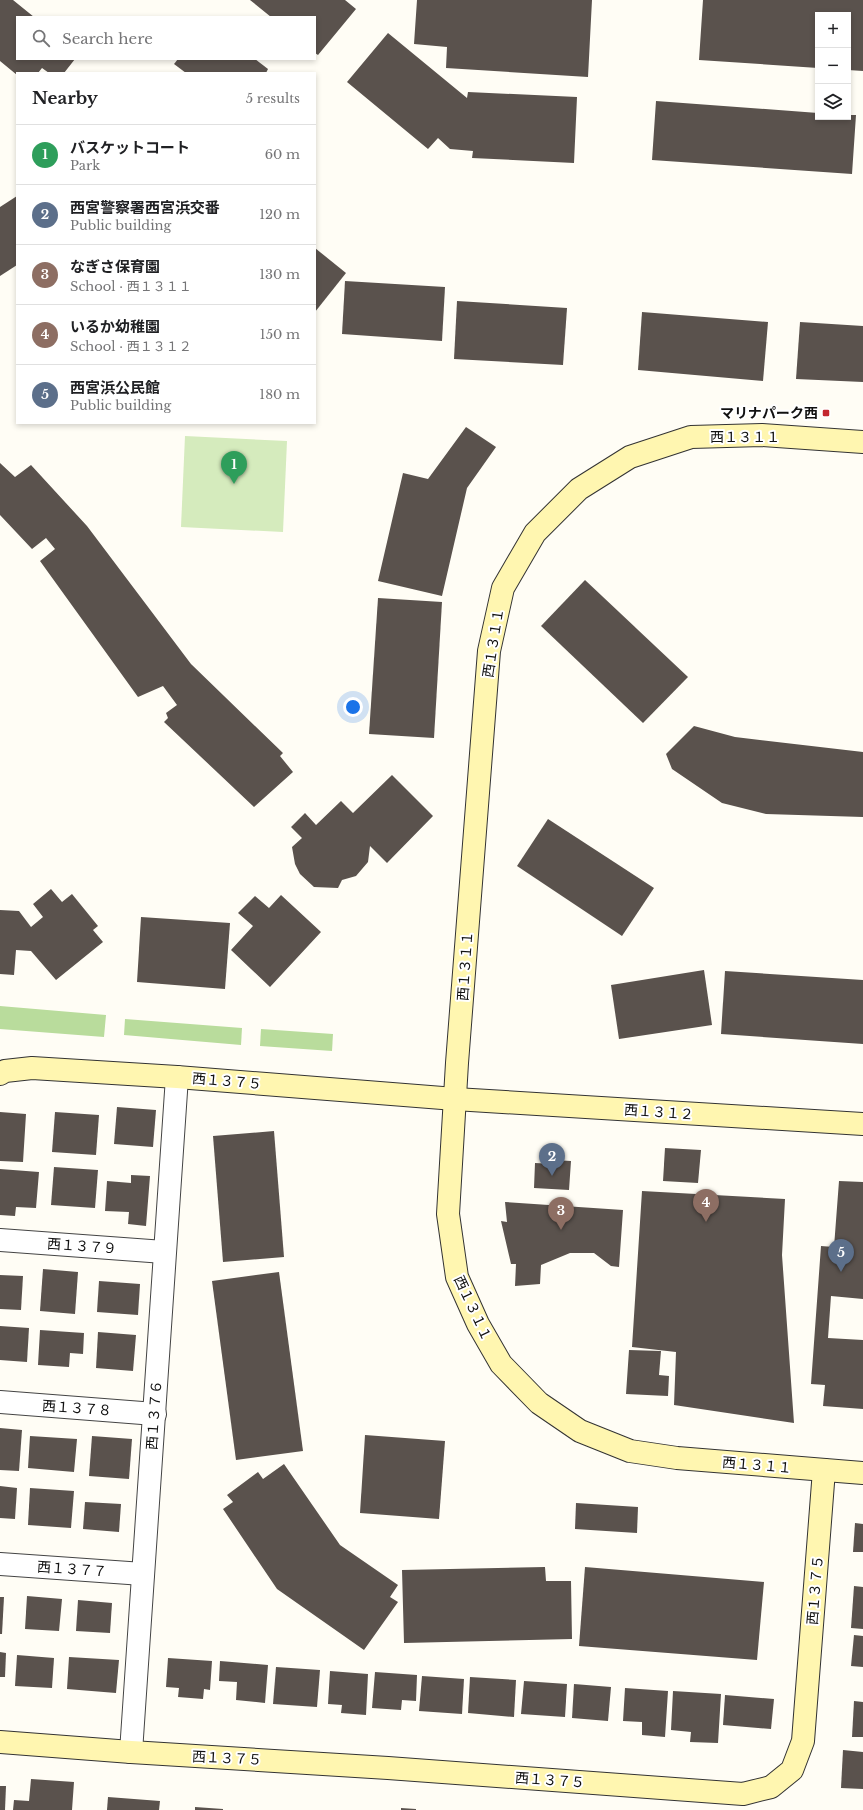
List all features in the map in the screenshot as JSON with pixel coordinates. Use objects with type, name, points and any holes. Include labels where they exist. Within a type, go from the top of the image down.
[{"type":"street","name":"西１３１１","points":[[863,442],[762,435],[690,437],[630,457],[579,489],[535,533],[503,588],[490,651],[455,1099],[448,1214],[457,1277],[478,1324],[501,1364],[538,1403],[580,1431],[630,1450],[677,1458],[863,1473]]},
{"type":"street","name":"西１３７５","points":[[0,1074],[5,1071],[32,1068],[177,1077],[455,1099]]},
{"type":"street","name":"西１３７６","points":[[131,1752],[177,1077]]},
{"type":"street","name":"西１３１２","points":[[455,1099],[863,1124]]},
{"type":"street","name":"西１３７９","points":[[0,1240],[164,1252]]},
{"type":"street","name":"西１３７８","points":[[0,1402],[155,1414]]},
{"type":"street","name":"西１３７５","points":[[0,1742],[743,1794],[771,1787],[792,1770],[803,1741],[824,1470]]},
{"type":"street","name":"西１３７７","points":[[0,1564],[143,1574]]},
{"type":"green space","points":[[185,436],[287,441],[283,532],[181,527]]},
{"type":"green space","points":[[0,1006],[106,1015],[104,1037],[0,1029]]},
{"type":"green space","points":[[125,1019],[242,1028],[241,1045],[124,1035]]},
{"type":"green space","points":[[261,1029],[333,1034],[332,1051],[260,1046]]},
{"type":"building","points":[[0,0],[13,0],[33,16],[16,16],[16,60],[74,60],[65,72],[48,72],[42,68],[39,72],[16,72],[16,74],[0,61]]},
{"type":"building","points":[[250,0],[345,0],[356,9],[318,55],[316,54],[316,16],[270,16]]},
{"type":"building","points":[[417,0],[592,0],[588,77],[446,68],[447,47],[414,44]]},
{"type":"building","points":[[703,0],[863,0],[863,71],[851,70],[851,12],[815,12],[815,68],[699,60]]},
{"type":"building","points":[[388,33],[467,98],[468,92],[577,97],[574,163],[472,158],[473,151],[450,149],[438,138],[428,149],[347,82]]},
{"type":"building","points":[[177,60],[256,60],[268,69],[266,72],[185,72],[174,64]]},
{"type":"building","points":[[656,101],[815,113],[815,120],[851,120],[851,115],[856,115],[852,174],[652,160]]},
{"type":"building","points":[[16,197],[16,266],[0,276],[0,207]]},
{"type":"building","points":[[316,249],[346,273],[316,311]]},
{"type":"building","points":[[345,281],[445,287],[442,341],[342,334]]},
{"type":"building","points":[[457,301],[567,308],[563,365],[454,359]]},
{"type":"building","points":[[642,312],[768,322],[763,381],[638,370]]},
{"type":"building","points":[[800,322],[863,326],[863,382],[796,379]]},
{"type":"building","points":[[466,427],[496,447],[467,488],[442,596],[378,581],[403,473],[428,479]]},
{"type":"building","points":[[0,463],[15,477],[31,465],[87,526],[191,664],[283,753],[280,756],[293,772],[254,807],[164,722],[168,718],[166,713],[177,705],[163,686],[138,697],[40,561],[55,549],[46,538],[32,549],[0,515]]},
{"type":"building","points":[[585,580],[688,677],[643,723],[541,626]]},
{"type":"building","points":[[378,598],[442,602],[434,738],[369,734]]},
{"type":"building","points":[[694,726],[735,737],[863,752],[863,817],[766,814],[722,803],[672,769],[666,754]]},
{"type":"building","points":[[392,775],[433,816],[387,863],[370,846],[368,862],[356,876],[342,880],[338,888],[314,887],[300,874],[295,864],[292,847],[302,838],[291,827],[305,813],[316,825],[341,801],[353,813]]},
{"type":"building","points":[[548,819],[654,888],[622,936],[517,866]]},
{"type":"building","points":[[51,889],[62,902],[72,894],[98,926],[93,930],[103,942],[56,980],[31,951],[16,950],[14,975],[0,974],[0,910],[19,911],[31,927],[43,917],[33,904]]},
{"type":"building","points":[[281,895],[321,932],[270,987],[231,950],[253,926],[238,913],[255,896],[269,908]]},
{"type":"building","points":[[141,917],[230,923],[225,989],[137,982]]},
{"type":"building","points":[[704,970],[712,1025],[619,1039],[611,985]]},
{"type":"building","points":[[725,971],[863,980],[863,1044],[721,1034]]},
{"type":"building","points":[[117,1107],[156,1110],[153,1147],[114,1144]]},
{"type":"building","points":[[0,1112],[26,1114],[23,1162],[0,1161]]},
{"type":"building","points":[[55,1112],[99,1115],[96,1155],[52,1152]]},
{"type":"building","points":[[274,1131],[284,1257],[223,1262],[213,1136]]},
{"type":"building","points":[[665,1148],[701,1150],[698,1183],[663,1181]]},
{"type":"building","points":[[554,1160],[571,1161],[569,1190],[534,1188],[535,1163],[554,1164]]},
{"type":"building","points":[[54,1167],[98,1170],[95,1208],[51,1205]]},
{"type":"building","points":[[0,1169],[39,1172],[36,1208],[16,1207],[15,1216],[0,1215]]},
{"type":"building","points":[[131,1175],[150,1176],[146,1226],[128,1224],[129,1212],[105,1211],[107,1181],[131,1183]]},
{"type":"building","points":[[839,1181],[863,1182],[863,1299],[831,1296],[828,1338],[863,1340],[863,1409],[823,1406],[825,1385],[811,1384],[821,1246],[834,1247]]},
{"type":"building","points":[[642,1191],[785,1199],[782,1255],[794,1423],[674,1405],[676,1352],[632,1347]]},
{"type":"building","points":[[505,1202],[623,1210],[619,1267],[611,1266],[594,1253],[570,1253],[541,1265],[540,1284],[515,1286],[516,1264],[511,1264],[501,1221],[507,1222]]},
{"type":"building","points":[[43,1269],[78,1272],[75,1314],[40,1311]]},
{"type":"building","points":[[279,1272],[303,1451],[236,1460],[212,1281]]},
{"type":"building","points":[[0,1275],[23,1276],[21,1310],[0,1309]]},
{"type":"building","points":[[99,1281],[140,1284],[138,1315],[97,1312]]},
{"type":"building","points":[[0,1326],[29,1328],[27,1362],[0,1360]]},
{"type":"building","points":[[40,1330],[84,1333],[83,1354],[70,1353],[69,1367],[38,1365]]},
{"type":"building","points":[[98,1332],[136,1335],[133,1371],[96,1368]]},
{"type":"building","points":[[629,1350],[661,1351],[659,1375],[669,1376],[668,1396],[626,1394]]},
{"type":"building","points":[[0,1428],[22,1430],[19,1471],[0,1470]]},
{"type":"building","points":[[365,1435],[445,1441],[439,1519],[360,1513]]},
{"type":"building","points":[[30,1436],[77,1439],[74,1472],[28,1468]]},
{"type":"building","points":[[92,1436],[132,1439],[129,1479],[89,1476]]},
{"type":"building","points":[[284,1464],[340,1545],[398,1585],[390,1597],[398,1602],[364,1650],[277,1589],[223,1509],[233,1502],[227,1495],[258,1472],[263,1479]]},
{"type":"building","points":[[0,1486],[17,1488],[15,1519],[0,1518]]},
{"type":"building","points":[[30,1488],[74,1491],[71,1528],[28,1525]]},
{"type":"building","points":[[85,1502],[121,1504],[119,1532],[83,1529]]},
{"type":"building","points":[[576,1503],[638,1507],[637,1533],[575,1529]]},
{"type":"building","points":[[855,1523],[863,1524],[863,1552],[853,1552]]},
{"type":"building","points":[[545,1567],[546,1581],[571,1581],[572,1639],[404,1643],[402,1570]]},
{"type":"building","points":[[585,1567],[764,1582],[757,1660],[579,1646]]},
{"type":"building","points":[[854,1586],[863,1587],[863,1629],[851,1628]]},
{"type":"building","points":[[27,1596],[62,1599],[59,1631],[25,1629]]},
{"type":"building","points":[[0,1597],[4,1597],[2,1634],[0,1634]]},
{"type":"building","points":[[78,1600],[112,1603],[110,1633],[76,1631]]},
{"type":"building","points":[[854,1635],[863,1636],[863,1667],[851,1666]]},
{"type":"building","points":[[0,1652],[6,1653],[5,1677],[0,1677]]},
{"type":"building","points":[[17,1655],[54,1658],[52,1688],[15,1686]]},
{"type":"building","points":[[69,1657],[119,1660],[116,1693],[67,1689]]},
{"type":"building","points":[[168,1658],[212,1661],[210,1690],[204,1689],[203,1699],[178,1697],[179,1688],[166,1687]]},
{"type":"building","points":[[220,1661],[268,1665],[265,1703],[236,1700],[237,1682],[219,1681]]},
{"type":"building","points":[[276,1667],[320,1670],[317,1707],[273,1704]]},
{"type":"building","points":[[330,1671],[368,1674],[366,1715],[341,1713],[342,1705],[328,1704]]},
{"type":"building","points":[[375,1672],[417,1675],[416,1701],[402,1700],[401,1710],[372,1708]]},
{"type":"building","points":[[422,1676],[464,1679],[462,1714],[419,1711]]},
{"type":"building","points":[[470,1677],[516,1680],[514,1717],[468,1713]]},
{"type":"building","points":[[524,1681],[567,1684],[565,1717],[521,1714]]},
{"type":"building","points":[[574,1684],[611,1687],[608,1721],[572,1718]]},
{"type":"building","points":[[625,1688],[668,1691],[665,1737],[642,1735],[642,1722],[623,1721]]},
{"type":"building","points":[[673,1691],[721,1694],[718,1743],[690,1742],[691,1732],[671,1730]]},
{"type":"building","points":[[725,1695],[774,1699],[771,1729],[723,1725]]},
{"type":"building","points":[[854,1701],[863,1702],[863,1737],[852,1737]]},
{"type":"building","points":[[843,1750],[863,1752],[863,1789],[841,1788]]},
{"type":"building","points":[[31,1779],[74,1782],[72,1810],[13,1810],[14,1800],[29,1801]]},
{"type":"building","points":[[0,1786],[6,1786],[5,1810],[0,1810]]},
{"type":"building","points":[[108,1797],[160,1801],[159,1810],[107,1810]]},
{"type":"building","points":[[195,1807],[223,1809],[223,1810],[195,1810]]},
{"type":"building","points":[[401,1808],[416,1809],[416,1810],[401,1810]]},
{"type":"place","name":"マリナパーク西","points":[[826,413]]},
{"type":"place","name":"バスケットコート","points":[[234,484]]},
{"type":"place","name":"西宮警察署西宮浜交番","points":[[552,1176]]},
{"type":"place","name":"いるか幼稚園","points":[[706,1222]]},
{"type":"place","name":"なぎさ保育園","points":[[561,1230]]},
{"type":"place","name":"西宮浜公民館","points":[[841,1272]]}]
